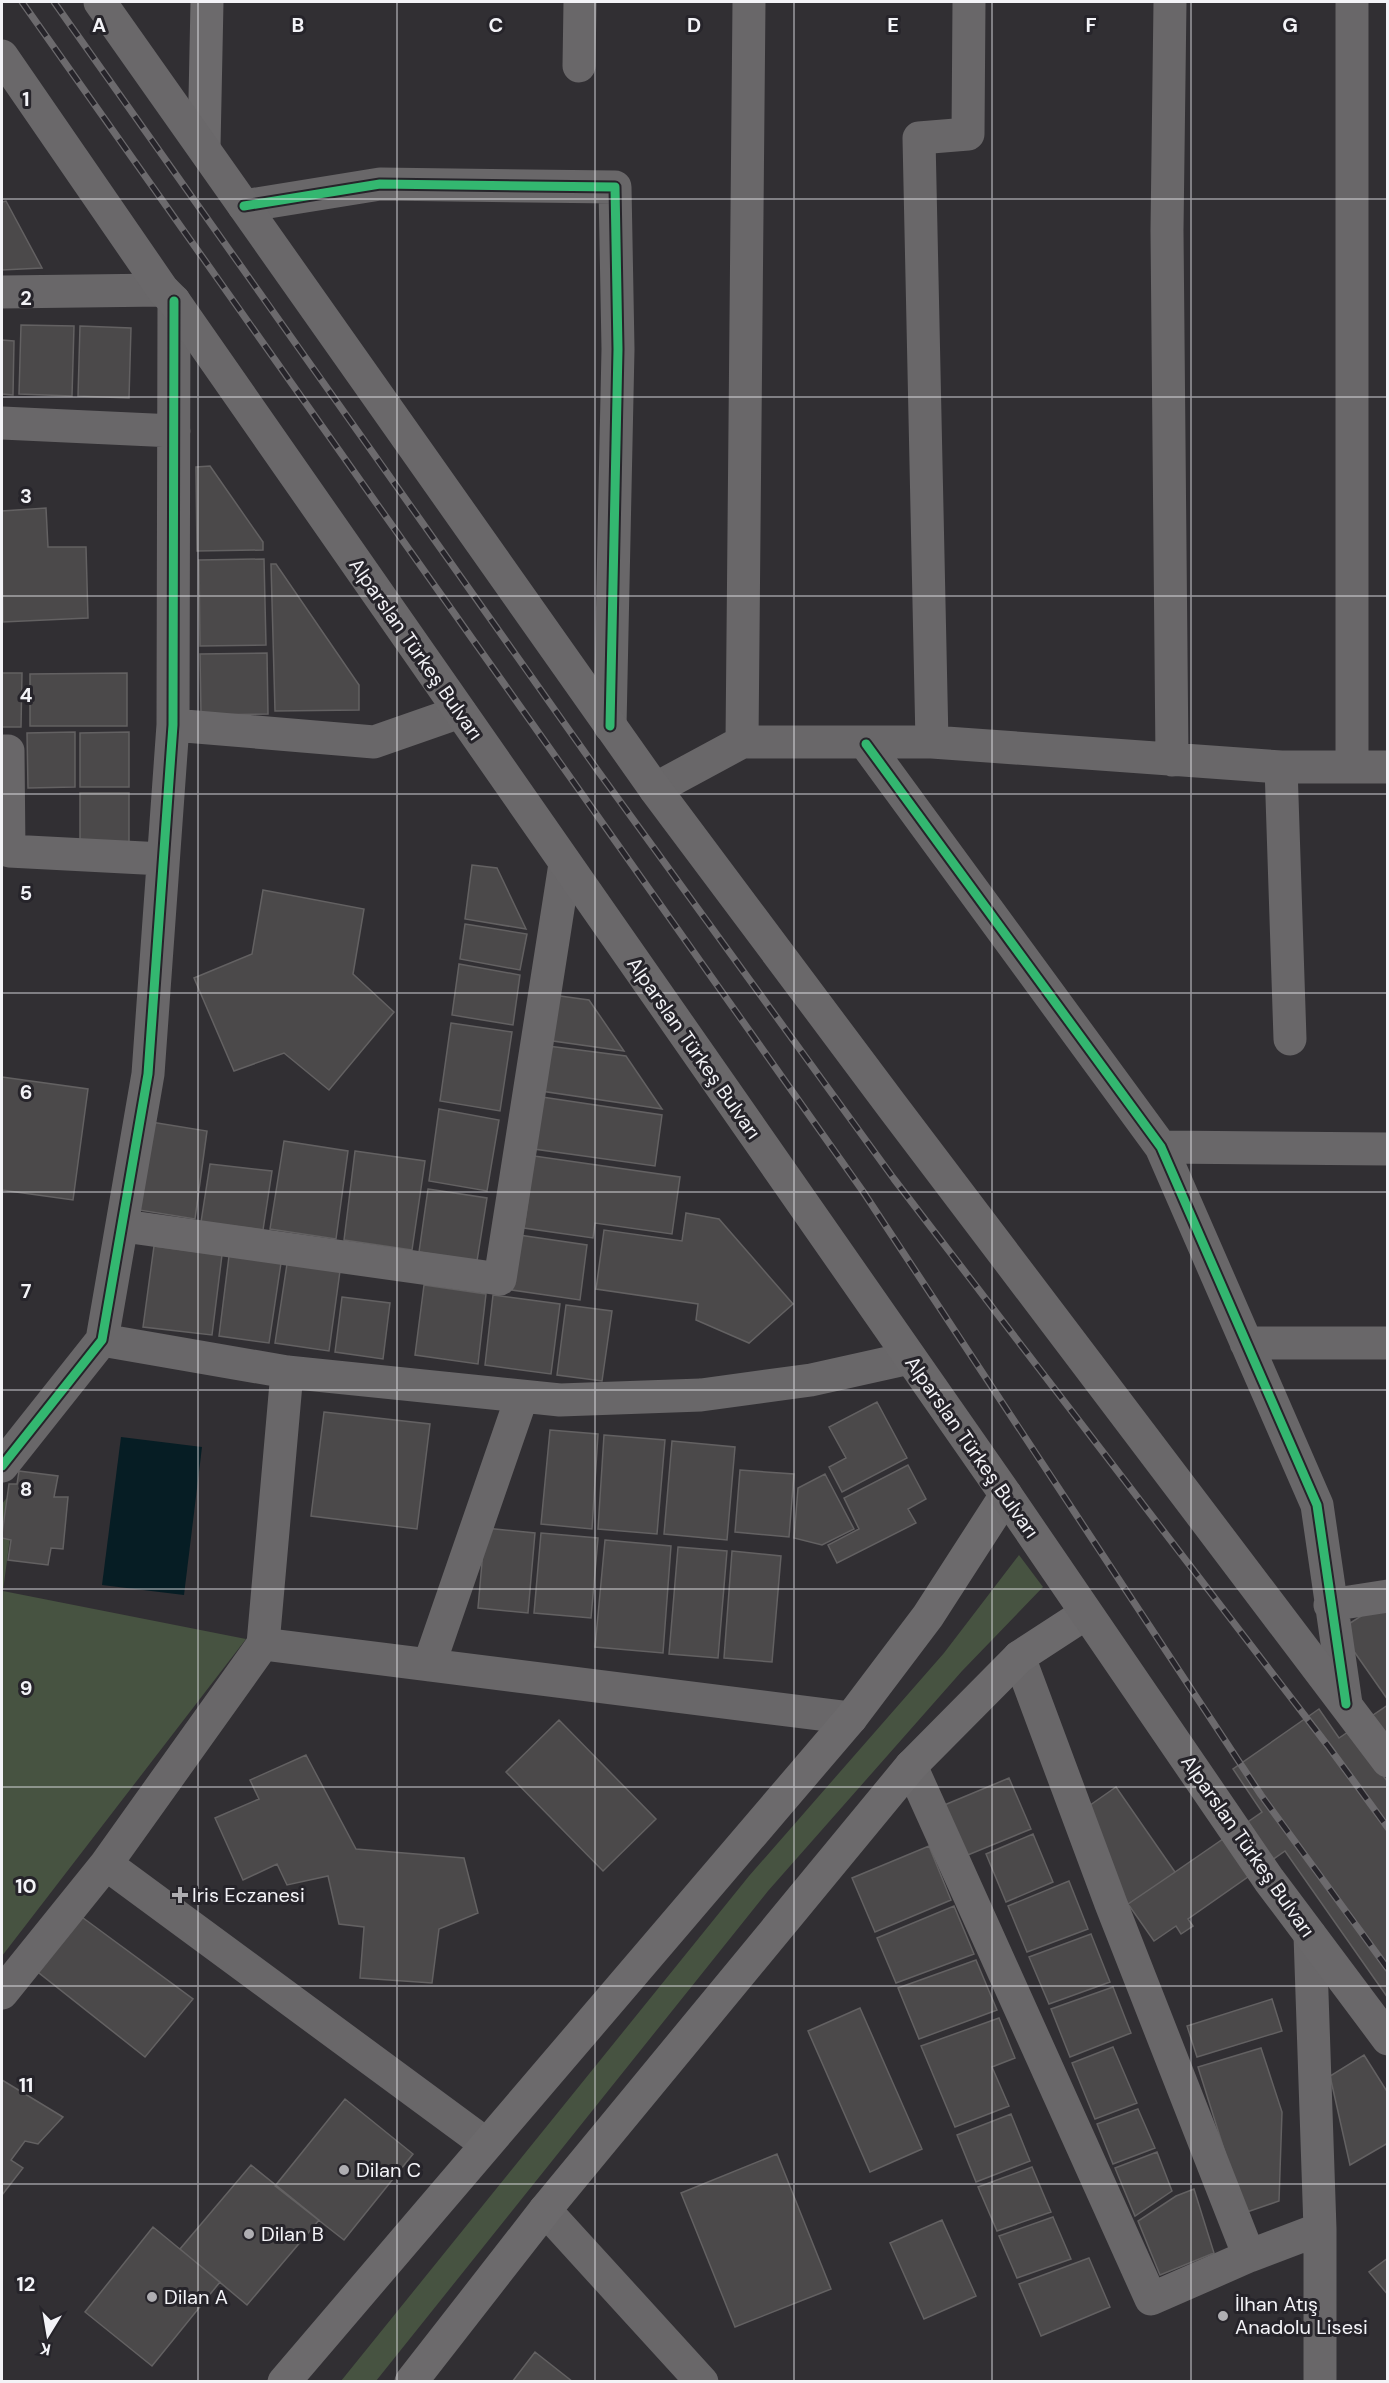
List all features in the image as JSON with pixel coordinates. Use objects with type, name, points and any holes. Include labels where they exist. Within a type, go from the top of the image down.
[{"type":"main road","points":[[100,2],[655,789],[1388,1761]]},
{"type":"main road","points":[[204,147],[207,2]]},
{"type":"main road","name":"Alparslan Türkeş Bulvarı","points":[[2,56],[1006,1495],[1085,1614],[1269,1880],[1388,2039]]},
{"type":"main road","points":[[284,2382],[851,1718],[928,1616],[1006,1495]]},
{"type":"main road","points":[[411,2382],[545,2210],[911,1766],[1019,1657],[1085,1614]]},
{"type":"street","points":[[579,66],[580,2]]},
{"type":"street","points":[[742,742],[749,2]]},
{"type":"street","points":[[932,742],[919,138],[968,134],[969,2]]},
{"type":"street","points":[[1170,2],[1167,230],[1172,760]]},
{"type":"street","points":[[1352,2],[1352,767]]},
{"type":"street","points":[[243,206],[380,184],[615,187],[618,349],[610,726]]},
{"type":"street","points":[[2,292],[168,296],[174,431],[173,725],[148,1074],[124,1226],[102,1340],[2,1466]]},
{"type":"street","points":[[2,423],[174,431]]},
{"type":"street","points":[[173,725],[374,742],[460,712]]},
{"type":"street","points":[[655,789],[742,742],[866,744],[932,742],[1281,767],[1388,767]]},
{"type":"street","points":[[866,744],[1161,1147],[1317,1504],[1346,1704]]},
{"type":"street","points":[[2,750],[8,751],[9,851],[163,859]]},
{"type":"street","points":[[1281,767],[1290,1039]]},
{"type":"street","points":[[124,1226],[500,1279],[565,864]]},
{"type":"street","points":[[1161,1147],[1388,1149]]},
{"type":"street","points":[[102,1340],[287,1372],[560,1400],[701,1395],[812,1380],[910,1358]]},
{"type":"street","points":[[1246,1343],[1388,1343]]},
{"type":"street","points":[[2,1993],[106,1864],[263,1644],[287,1372]]},
{"type":"street","points":[[429,1665],[522,1396]]},
{"type":"street","points":[[1330,1605],[1388,1596]]},
{"type":"street","points":[[263,1644],[851,1718]]},
{"type":"street","points":[[1019,1657],[1111,1904],[1249,2256]]},
{"type":"street","points":[[911,1766],[1151,2299],[1249,2256],[1320,2229]]},
{"type":"street","points":[[106,1864],[486,2144]]},
{"type":"street","points":[[1310,1935],[1320,2229],[1320,2382]]},
{"type":"street","points":[[545,2210],[702,2382]]},
{"type":"green space","points":[[17,1484],[3,1591],[246,1639],[2,1956],[2,1504]]},
{"type":"green space","points":[[1019,1555],[1043,1587],[962,1671],[768,1891],[376,2381],[341,2381],[749,1876],[944,1653]]},
{"type":"water","points":[[121,1437],[202,1447],[184,1595],[102,1585]]},
{"type":"building","points":[[6,201],[42,268],[2,270],[2,202]]},
{"type":"building","points":[[21,325],[74,326],[72,396],[19,394]]},
{"type":"building","points":[[80,326],[131,328],[129,398],[78,396]]},
{"type":"building","points":[[2,340],[14,341],[13,395],[2,394]]},
{"type":"building","points":[[210,466],[263,542],[263,550],[197,551],[196,467]]},
{"type":"building","points":[[46,508],[48,547],[86,547],[88,618],[3,622],[2,511]]},
{"type":"building","points":[[264,559],[266,645],[200,646],[199,560]]},
{"type":"building","points":[[271,564],[276,564],[359,685],[359,710],[275,711]]},
{"type":"building","points":[[267,653],[268,714],[201,715],[200,654]]},
{"type":"building","points":[[2,673],[22,673],[21,727],[2,727]]},
{"type":"building","points":[[127,673],[127,726],[30,726],[30,674]]},
{"type":"building","points":[[75,732],[75,787],[28,788],[27,733]]},
{"type":"building","points":[[129,732],[129,787],[80,787],[80,733]]},
{"type":"building","points":[[80,793],[129,793],[129,847],[80,847]]},
{"type":"building","points":[[472,865],[497,868],[526,929],[465,919]]},
{"type":"building","points":[[263,890],[364,909],[353,974],[394,1012],[329,1090],[284,1053],[234,1071],[194,978],[252,954]]},
{"type":"building","points":[[465,924],[527,934],[520,970],[460,959]]},
{"type":"building","points":[[459,964],[520,975],[513,1025],[452,1015]]},
{"type":"building","points":[[553,995],[589,1000],[624,1051],[546,1040]]},
{"type":"building","points":[[451,1023],[512,1032],[500,1111],[440,1101]]},
{"type":"building","points":[[548,1046],[626,1056],[662,1109],[541,1091]]},
{"type":"building","points":[[2,1077],[88,1089],[73,1200],[2,1190]]},
{"type":"building","points":[[542,1097],[662,1115],[655,1166],[534,1149]]},
{"type":"building","points":[[439,1109],[499,1120],[487,1191],[429,1181]]},
{"type":"building","points":[[151,1122],[207,1131],[195,1219],[139,1210]]},
{"type":"building","points":[[284,1141],[348,1151],[336,1239],[270,1229]]},
{"type":"building","points":[[355,1151],[425,1161],[412,1250],[344,1240]]},
{"type":"building","points":[[534,1156],[680,1177],[672,1234],[595,1223],[593,1238],[524,1228]]},
{"type":"building","points":[[210,1164],[272,1171],[263,1230],[201,1222]]},
{"type":"building","points":[[428,1189],[487,1198],[477,1261],[419,1252]]},
{"type":"building","points":[[686,1213],[719,1219],[793,1304],[749,1343],[696,1320],[698,1304],[596,1289],[604,1230],[682,1241]]},
{"type":"building","points":[[519,1235],[587,1245],[580,1300],[512,1290]]},
{"type":"building","points":[[154,1246],[222,1255],[212,1335],[143,1327]]},
{"type":"building","points":[[229,1256],[281,1263],[269,1343],[219,1336]]},
{"type":"building","points":[[287,1264],[340,1271],[329,1351],[275,1343]]},
{"type":"building","points":[[424,1285],[486,1294],[478,1364],[415,1355]]},
{"type":"building","points":[[493,1295],[560,1304],[551,1374],[485,1365]]},
{"type":"building","points":[[342,1297],[390,1303],[383,1359],[335,1352]]},
{"type":"building","points":[[566,1305],[612,1311],[602,1381],[557,1375]]},
{"type":"building","points":[[877,1402],[907,1458],[842,1492],[829,1467],[846,1458],[829,1427]]},
{"type":"building","points":[[324,1412],[430,1424],[417,1529],[311,1516]]},
{"type":"building","points":[[550,1430],[598,1434],[592,1529],[541,1524]]},
{"type":"building","points":[[604,1435],[665,1440],[657,1534],[598,1529]]},
{"type":"building","points":[[672,1441],[735,1447],[727,1540],[664,1534]]},
{"type":"building","points":[[908,1465],[926,1499],[908,1509],[916,1523],[837,1563],[828,1545],[859,1529],[844,1498]]},
{"type":"building","points":[[740,1470],[794,1474],[789,1537],[735,1532]]},
{"type":"building","points":[[19,1471],[58,1476],[54,1497],[68,1497],[63,1549],[51,1548],[48,1565],[8,1560],[11,1540],[2,1538],[2,1534],[9,1484],[17,1484]]},
{"type":"building","points":[[825,1474],[854,1529],[822,1545],[794,1538],[798,1488]]},
{"type":"building","points":[[485,1528],[535,1533],[528,1613],[478,1608]]},
{"type":"building","points":[[541,1533],[598,1538],[591,1618],[534,1613]]},
{"type":"building","points":[[605,1540],[671,1546],[663,1653],[595,1647]]},
{"type":"building","points":[[678,1547],[727,1551],[718,1658],[669,1654]]},
{"type":"building","points":[[732,1551],[781,1556],[772,1662],[724,1658]]},
{"type":"building","points":[[1388,1599],[1388,1700],[1339,1630]]},
{"type":"building","points":[[1388,1599],[1388,1700],[1339,1630]]},
{"type":"building","points":[[1388,1705],[1388,1775],[1384,1777],[1388,1782],[1388,1998],[1285,1851],[1188,1919],[1193,1926],[1181,1934],[1176,1926],[1154,1941],[1069,1820],[1116,1787],[1175,1872],[1262,1812],[1233,1769],[1319,1709],[1339,1738]]},
{"type":"building","points":[[559,1720],[656,1819],[603,1871],[506,1772]]},
{"type":"building","points":[[306,1755],[356,1849],[464,1858],[478,1913],[439,1929],[432,1983],[360,1978],[364,1927],[339,1924],[328,1876],[287,1885],[277,1864],[243,1880],[215,1818],[259,1799],[250,1780]]},
{"type":"building","points":[[1009,1778],[1031,1829],[963,1857],[942,1806]]},
{"type":"building","points":[[1116,1787],[1175,1872],[1128,1904],[1069,1820]]},
{"type":"building","points":[[1033,1834],[1053,1882],[1006,1902],[986,1854]]},
{"type":"building","points":[[929,1846],[951,1900],[875,1932],[852,1878]]},
{"type":"building","points":[[1069,1881],[1088,1929],[1027,1952],[1008,1906]]},
{"type":"building","points":[[954,1906],[974,1954],[896,1983],[877,1938]]},
{"type":"building","points":[[75,1912],[193,1999],[145,2057],[34,1969]]},
{"type":"building","points":[[1091,1934],[1110,1982],[1049,2004],[1029,1957]]},
{"type":"building","points":[[976,1960],[997,2010],[919,2039],[898,1988]]},
{"type":"building","points":[[1113,1987],[1131,2033],[1070,2057],[1051,2009]]},
{"type":"building","points":[[1272,1999],[1282,2031],[1197,2057],[1187,2026]]},
{"type":"building","points":[[860,2008],[922,2149],[870,2172],[808,2031]]},
{"type":"building","points":[[999,2018],[1015,2058],[992,2067],[1009,2106],[955,2127],[921,2046]]},
{"type":"building","points":[[1113,2047],[1137,2103],[1095,2119],[1072,2063]]},
{"type":"building","points":[[1261,2048],[1282,2112],[1279,2201],[1244,2213],[1198,2067]]},
{"type":"building","points":[[1364,2055],[1388,2093],[1388,2143],[1350,2165],[1330,2076]]},
{"type":"building","points":[[2,2080],[63,2117],[38,2144],[25,2141],[11,2160],[23,2168],[2,2195]]},
{"type":"building","name":"Dilan C","points":[[345,2099],[413,2154],[344,2240],[275,2186]]},
{"type":"building","points":[[1138,2109],[1155,2148],[1113,2164],[1097,2124]]},
{"type":"building","points":[[1011,2114],[1030,2161],[976,2182],[957,2135]]},
{"type":"building","points":[[1157,2152],[1172,2191],[1135,2216],[1115,2168]]},
{"type":"building","points":[[777,2154],[831,2289],[735,2327],[681,2193]]},
{"type":"building","name":"Dilan B","points":[[251,2165],[319,2220],[247,2305],[180,2249]]},
{"type":"building","points":[[1032,2167],[1051,2212],[997,2231],[978,2187]]},
{"type":"building","points":[[1194,2189],[1214,2253],[1160,2275],[1138,2221],[1176,2196]]},
{"type":"building","points":[[1053,2217],[1071,2259],[1017,2278],[999,2236]]},
{"type":"building","points":[[942,2220],[976,2296],[924,2319],[890,2243]]},
{"type":"building","name":"Dilan A","points":[[153,2227],[220,2282],[152,2366],[85,2312]]},
{"type":"building","points":[[1089,2258],[1110,2307],[1041,2336],[1019,2284]]},
{"type":"building","points":[[1388,2258],[1388,2295],[1369,2272]]},
{"type":"building","points":[[535,2352],[573,2382],[512,2382]]},
{"type":"railway","points":[[22,2],[862,1190],[1261,1795],[1388,1969]]},
{"type":"railway","points":[[54,2],[598,771],[894,1179],[1328,1746],[1388,1828]]},
{"type":"cycle path","points":[[244,206],[380,184],[615,187],[618,349],[610,726]]},
{"type":"cycle path","points":[[2,1466],[102,1340],[148,1074],[173,725],[174,301]]},
{"type":"cycle path","points":[[866,744],[1161,1147],[1317,1505],[1346,1704]]},
{"type":"place","name":"Iris Eczanesi","points":[[180,1895]]},
{"type":"place","name":"Dilan C","points":[[344,2170]]},
{"type":"place","name":"Dilan B","points":[[249,2234]]},
{"type":"place","name":"Dilan A","points":[[152,2297]]},
{"type":"place","name":"İlhan Atış Anadolu Lisesi","points":[[1223,2316]]}]
